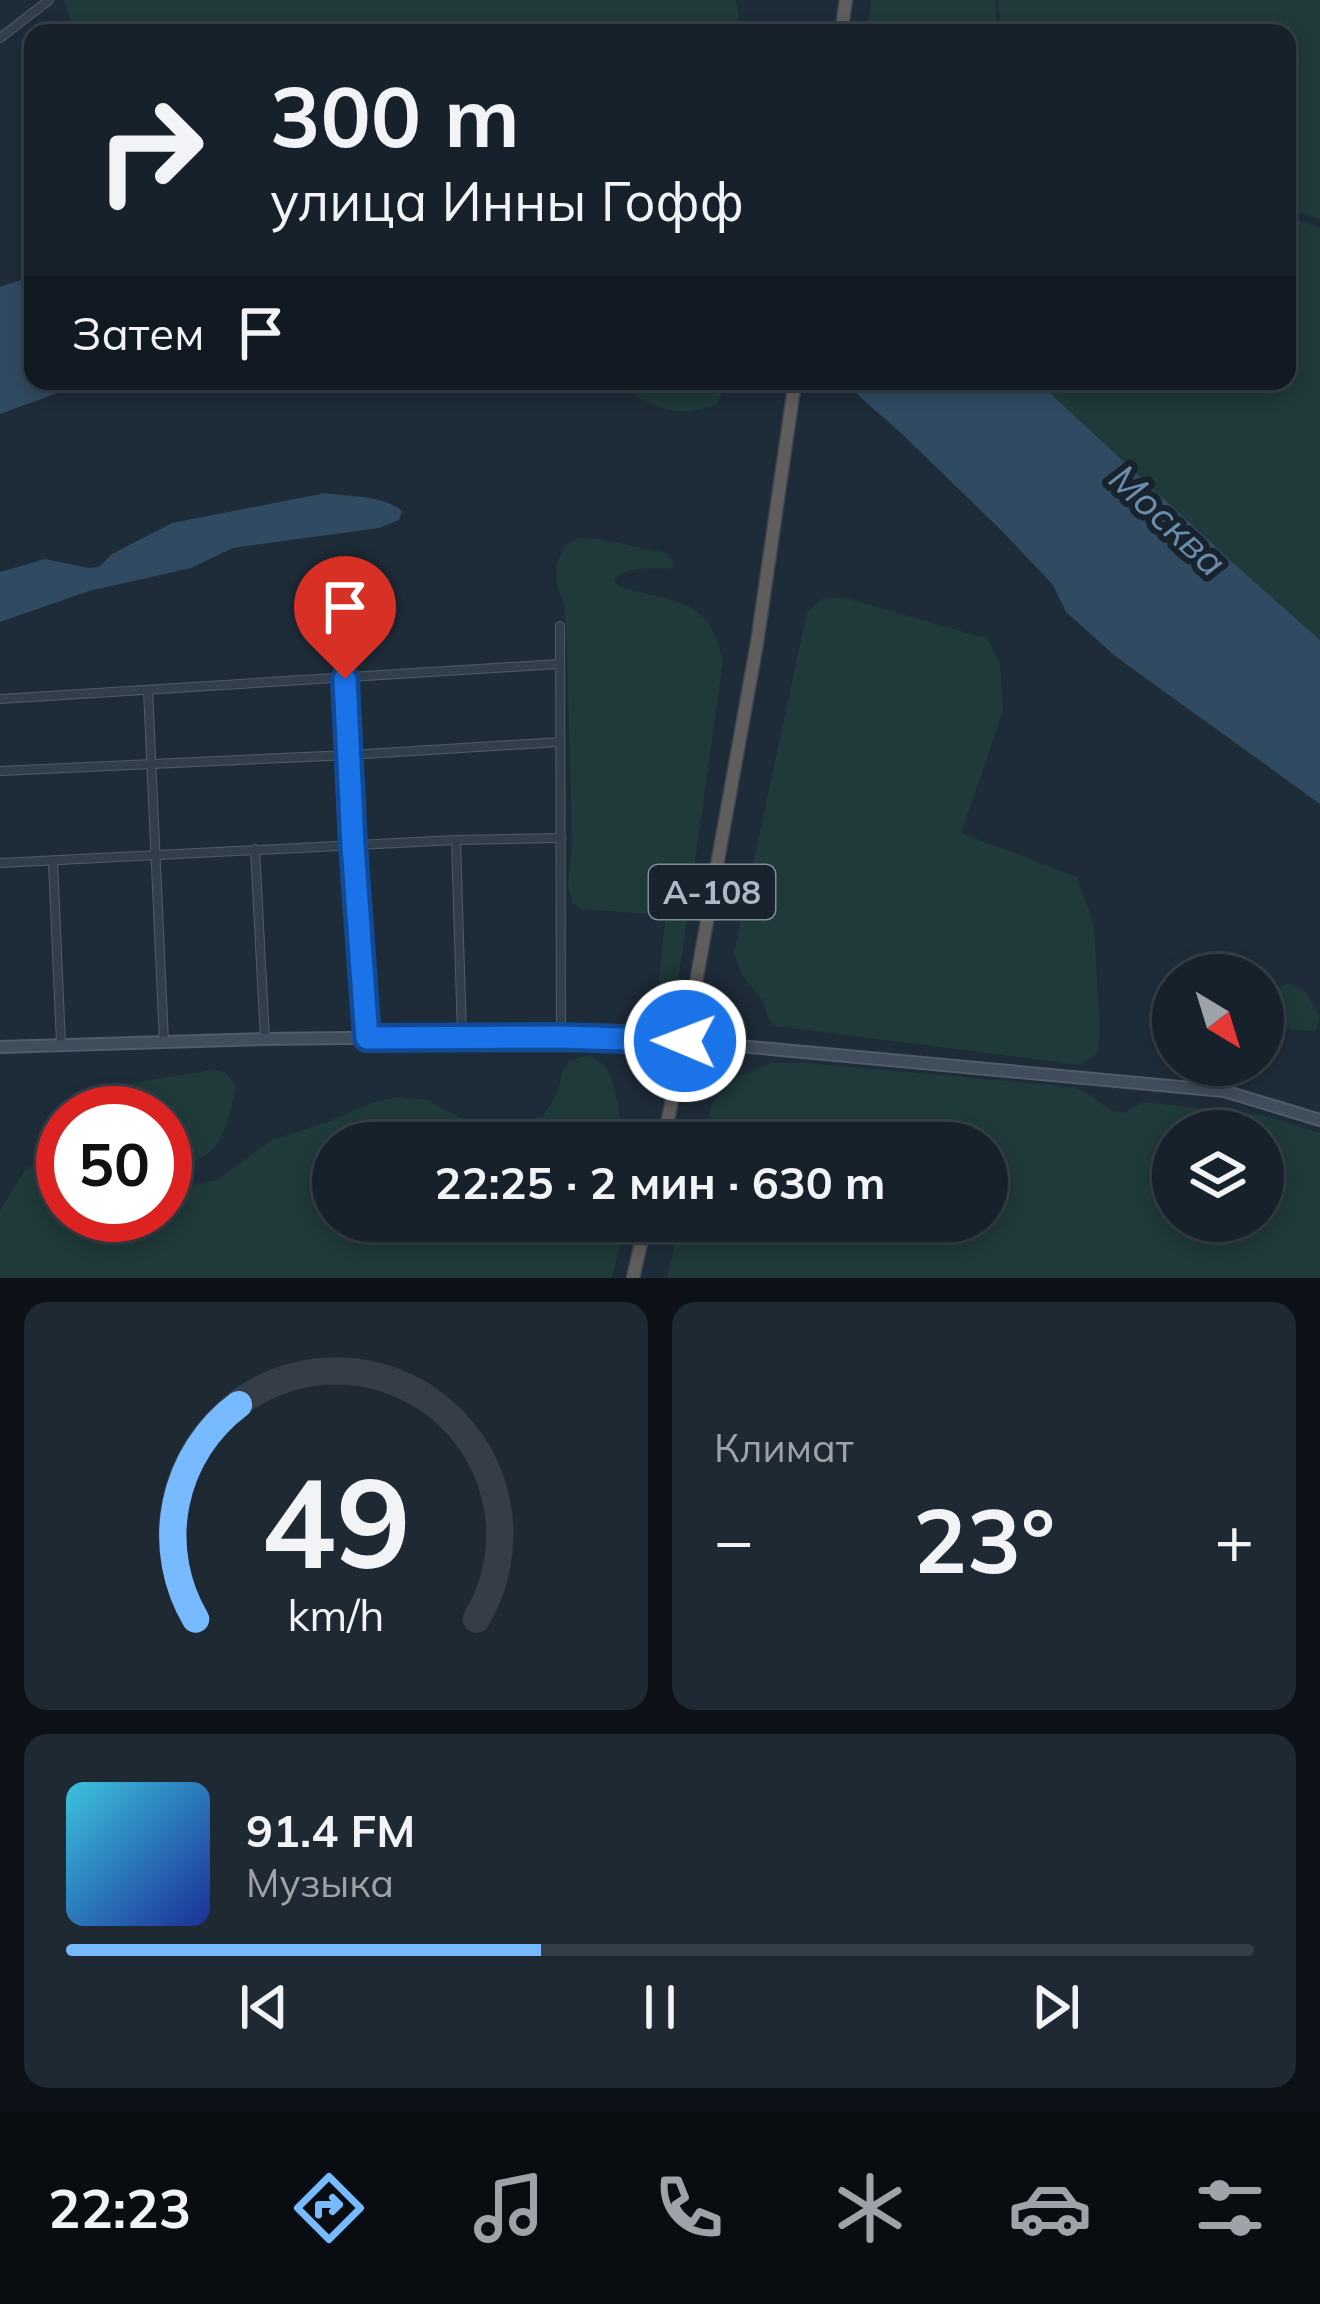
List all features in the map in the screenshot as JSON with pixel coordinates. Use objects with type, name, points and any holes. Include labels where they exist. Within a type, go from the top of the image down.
[{"type":"highway","name":"А-108","points":[[668,1122],[757,643],[794,390]]},
{"type":"highway","points":[[633,1278],[641,1242]]},
{"type":"main road","points":[[0,1047],[462,1037],[685,1041],[1224,1091],[1320,1120]]},
{"type":"street","points":[[0,38],[49,0]]},
{"type":"street","points":[[560,626],[561,1037]]},
{"type":"street","points":[[0,698],[560,664]]},
{"type":"street","points":[[345,679],[367,1038]]},
{"type":"street","points":[[148,689],[164,1042]]},
{"type":"street","points":[[0,771],[560,742]]},
{"type":"street","points":[[0,863],[561,838]]},
{"type":"street","points":[[456,840],[462,1037]]},
{"type":"street","points":[[255,849],[265,1039]]},
{"type":"street","points":[[53,861],[61,1044]]},
{"type":"green space","points":[[64,0],[736,0],[740,24],[71,24]]},
{"type":"green space","points":[[871,0],[995,0],[997,24],[868,24]]},
{"type":"green space","points":[[998,0],[1320,0],[1320,219],[1296,212],[1296,24],[1001,24]]},
{"type":"green space","points":[[1296,219],[1320,228],[1320,640],[1047,390],[1296,390]]},
{"type":"green space","points":[[626,390],[723,390],[716,404],[700,409],[673,410]]},
{"type":"green space","points":[[578,538],[666,553],[673,568],[633,570],[614,580],[618,586],[672,600],[698,613],[716,639],[723,661],[677,990],[667,1014],[659,1010],[657,1000],[665,921],[650,914],[582,909],[572,902],[568,885],[572,844],[567,650],[556,566],[564,546]]},
{"type":"green space","points":[[842,597],[988,639],[1000,664],[1003,711],[961,833],[1077,877],[1094,925],[1100,1034],[1097,1054],[1080,1065],[775,1026],[742,975],[734,953],[807,612],[822,599]]},
{"type":"green space","points":[[1284,985],[1306,992],[1320,1018],[1315,1031],[1291,1030],[1284,1024]]},
{"type":"green space","points":[[589,1055],[603,1065],[610,1074],[621,1122],[327,1122],[396,1097],[427,1100],[463,1119],[526,1121],[543,1116],[569,1061]]},
{"type":"green space","points":[[771,1063],[807,1063],[1073,1087],[1110,1110],[1124,1113],[1144,1102],[1217,1110],[1152,1110],[1152,1242],[1284,1242],[1284,1122],[1320,1133],[1320,1278],[667,1278],[675,1242],[1008,1242],[1008,1122],[707,1122],[713,1102],[737,1077]]},
{"type":"green space","points":[[213,1070],[226,1073],[236,1086],[218,1143],[192,1161],[192,1086],[126,1084]]},
{"type":"green space","points":[[312,1127],[312,1242],[621,1242],[612,1278],[0,1278],[0,1211],[24,1171],[36,1163],[36,1242],[192,1242],[192,1185],[217,1180],[272,1140]]},
{"type":"water","points":[[24,279],[24,390],[66,390],[0,414],[0,287]]},
{"type":"water","name":"Москва","points":[[852,390],[1047,390],[1320,640],[1320,804],[1115,656],[1066,612],[1053,585],[1002,531]]},
{"type":"water","points":[[325,493],[376,499],[402,511],[399,520],[379,528],[233,548],[191,568],[89,591],[0,622],[0,572],[45,559],[99,567],[112,554],[172,523]]},
{"type":"route","points":[[345,679],[367,1038],[685,1041]]}]
